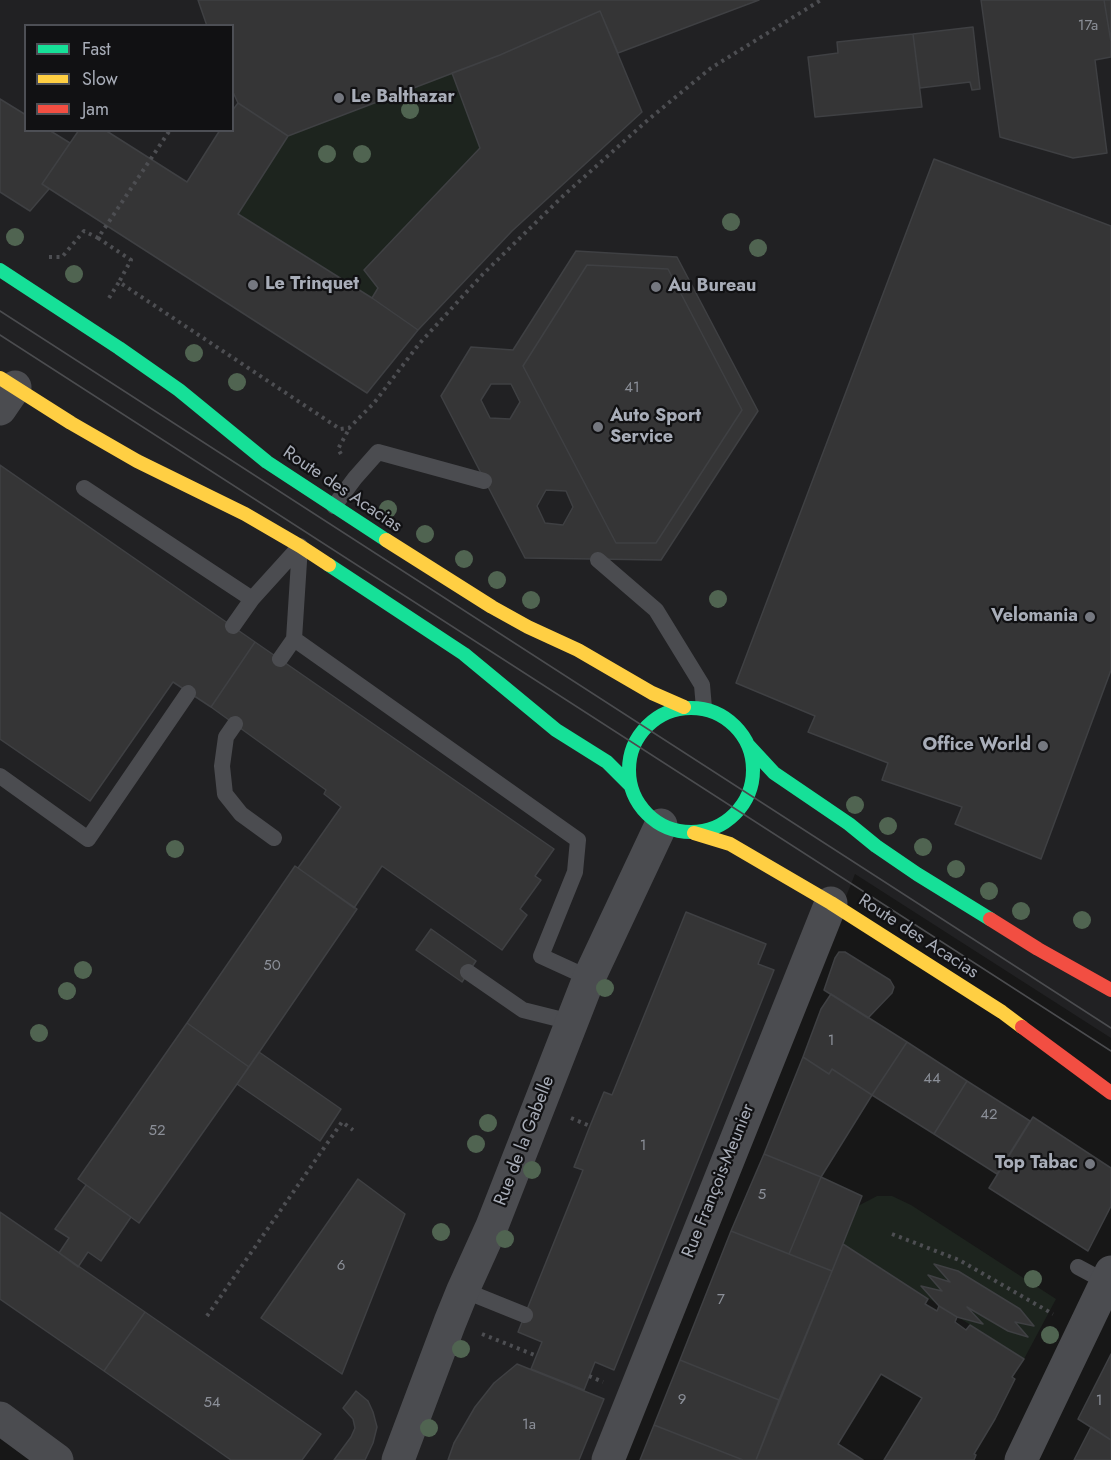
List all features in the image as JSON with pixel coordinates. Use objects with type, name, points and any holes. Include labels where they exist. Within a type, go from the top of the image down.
[{"type":"main road","name":"Route des Acacias","points":[[0,270],[179,390],[267,462],[420,563],[528,627],[578,650],[652,693],[684,707]]},
{"type":"main road","points":[[5,391],[71,423],[137,461],[245,514],[300,546],[464,654],[556,730],[607,762],[630,786]]},
{"type":"main road","points":[[684,707],[704,708],[730,722],[741,733],[753,762],[753,778],[744,803],[729,820],[706,831],[694,833],[677,831],[661,825],[647,815],[636,801],[630,786],[628,764],[634,743],[656,717],[684,707]]},
{"type":"main road","points":[[748,746],[774,773],[917,874],[1038,949],[1111,990]]},
{"type":"main road","name":"Route des Acacias","points":[[694,833],[730,844],[831,903],[1002,1012],[1111,1093]]},
{"type":"street","name":"Rue de la Gabelle","points":[[398,1460],[450,1322],[492,1226],[589,978],[661,825]]},
{"type":"street","name":"Rue François-Meunier","points":[[608,1460],[831,903]]},
{"type":"street","points":[[1028,1457],[1083,1330],[1098,1274]]},
{"type":"street","points":[[0,1418],[57,1460]]},
{"type":"lane","points":[[333,506],[378,452],[484,481]]},
{"type":"lane","points":[[84,488],[252,599]]},
{"type":"lane","points":[[233,626],[252,599],[300,546]]},
{"type":"lane","points":[[280,659],[294,639],[300,546]]},
{"type":"lane","points":[[598,560],[656,610],[702,685],[704,708]]},
{"type":"lane","points":[[294,639],[578,840],[576,872],[541,956],[589,978]]},
{"type":"lane","points":[[0,776],[88,839],[188,693]]},
{"type":"lane","points":[[235,724],[226,737],[222,766],[225,794],[241,814],[274,838]]},
{"type":"lane","points":[[468,972],[523,1010],[571,1022]]},
{"type":"lane","points":[[463,1290],[525,1315]]},
{"type":"path","points":[[119,282],[340,429],[349,428],[374,403],[419,344],[483,274],[563,196],[649,119],[711,68],[821,0]]},
{"type":"path","points":[[98,238],[169,132]]},
{"type":"path","points":[[45,257],[62,257],[84,231],[131,260],[89,329]]},
{"type":"path","points":[[566,1116],[590,1126]]},
{"type":"path","points":[[207,1316],[342,1122],[353,1130]]},
{"type":"path","points":[[892,1234],[959,1260],[1083,1330]]},
{"type":"path","points":[[450,1322],[537,1356]]},
{"type":"shaded area","points":[[0,0],[1111,0],[1111,1038],[855,874],[621,1460],[46,1460],[0,1427]]},
{"type":"shaded area","points":[[452,73],[480,148],[364,270],[378,288],[372,298],[238,214],[288,136]]},
{"type":"shaded area","points":[[877,1196],[892,1196],[911,1205],[1056,1299],[1024,1359],[843,1244],[858,1206]]},
{"type":"building","points":[[198,0],[759,0],[618,53],[600,11],[500,55],[288,136],[238,103],[234,94],[234,24],[206,24]]},
{"type":"building","points":[[981,0],[1104,0],[1111,42],[1111,57],[1095,60],[1107,153],[1073,158],[1000,137]]},
{"type":"building","points":[[1104,0],[1111,0],[1111,42]]},
{"type":"building","points":[[600,11],[642,112],[512,231],[418,330],[372,298],[378,288],[364,270],[480,148],[452,73],[500,55]]},
{"type":"building","points":[[973,27],[980,89],[972,90],[970,82],[920,88],[913,34]]},
{"type":"building","points":[[913,34],[922,107],[815,117],[808,57],[838,53],[837,42]]},
{"type":"building","points":[[0,99],[24,114],[24,132],[52,132],[70,143],[42,184],[49,189],[30,211],[0,192]]},
{"type":"building","points":[[238,103],[288,136],[238,214],[372,298],[418,330],[367,393],[42,184],[78,132],[108,132],[187,182],[219,132],[234,132],[234,108]]},
{"type":"building","points":[[934,159],[1111,226],[1111,670],[1041,859],[955,824],[962,807],[882,780],[888,763],[808,732],[815,716],[736,683]]},
{"type":"building","points":[[576,251],[677,257],[758,411],[661,560],[525,558],[441,396],[471,347],[513,350]],"holes":[[[587,265],[668,269],[742,410],[656,543],[616,543],[523,366]],[[491,384],[511,384],[520,402],[510,419],[490,418],[481,400]],[[546,490],[566,491],[573,507],[563,525],[545,523],[537,506]]]},
{"type":"building","points":[[587,265],[668,269],[742,410],[656,543],[616,543],[523,366]]},
{"type":"building","points":[[0,465],[255,642],[211,707],[173,682],[90,801],[0,739]]},
{"type":"building","points":[[255,642],[554,849],[535,876],[541,880],[520,909],[527,915],[502,950],[382,866],[354,908],[298,868],[341,807],[324,794],[326,790],[211,707]]},
{"type":"building","points":[[295,866],[357,909],[249,1067],[187,1023]]},
{"type":"building","points":[[686,912],[766,944],[758,964],[774,970],[614,1370],[595,1362],[584,1390],[531,1369],[542,1342],[518,1332],[583,1170],[574,1167],[590,1126],[604,1092],[612,1095]]},
{"type":"building","points":[[431,929],[476,961],[462,982],[416,950]]},
{"type":"building","points":[[839,952],[845,952],[890,980],[894,987],[892,993],[868,1018],[824,990]]},
{"type":"building","points":[[831,994],[907,1042],[872,1095],[832,1069],[829,1074],[803,1057],[821,1009]]},
{"type":"building","points":[[187,1023],[249,1067],[139,1223],[78,1179]]},
{"type":"building","points":[[907,1042],[967,1081],[934,1134],[872,1095]]},
{"type":"building","points":[[259,1052],[341,1109],[320,1141],[237,1084]]},
{"type":"building","points":[[803,1057],[829,1074],[832,1069],[872,1095],[821,1177],[764,1154]]},
{"type":"building","points":[[967,1081],[1030,1121],[997,1174],[934,1134]]},
{"type":"building","points":[[1033,1117],[1111,1168],[1111,1206],[1088,1251],[989,1188]]},
{"type":"building","points":[[764,1154],[821,1177],[789,1254],[731,1231]]},
{"type":"building","points":[[821,1177],[862,1196],[832,1271],[789,1254]]},
{"type":"building","points":[[358,1179],[405,1214],[342,1374],[261,1318]]},
{"type":"building","points":[[86,1185],[131,1217],[101,1261],[88,1252],[78,1267],[59,1253],[69,1238],[55,1229]]},
{"type":"building","points":[[0,1212],[145,1312],[104,1371],[0,1299]]},
{"type":"building","points":[[731,1231],[832,1271],[779,1400],[680,1360]]},
{"type":"building","points":[[843,1244],[928,1299],[925,1304],[937,1311],[939,1306],[957,1317],[955,1322],[966,1330],[970,1325],[1024,1359],[1012,1377],[1015,1379],[974,1454],[976,1455],[974,1460],[884,1460],[922,1398],[881,1374],[838,1444],[863,1460],[756,1460]]},
{"type":"building","points":[[934,1264],[958,1271],[1020,1309],[1034,1326],[1015,1322],[1028,1337],[1008,1331],[967,1307],[983,1324],[957,1317],[939,1306],[921,1286],[942,1291],[928,1275],[950,1282]]},
{"type":"building","points":[[145,1312],[321,1434],[302,1460],[231,1460],[104,1371]]},
{"type":"building","points":[[1111,1354],[1111,1440],[1078,1419]]},
{"type":"building","points":[[680,1360],[779,1400],[756,1460],[743,1460],[654,1425]]},
{"type":"building","points":[[517,1364],[604,1399],[579,1460],[448,1460],[454,1443],[475,1407],[494,1383]]},
{"type":"building","points":[[356,1391],[368,1401],[373,1412],[377,1427],[373,1443],[365,1460],[334,1460],[355,1428],[353,1419],[343,1408]]},
{"type":"building","points":[[654,1425],[743,1460],[640,1460]]},
{"type":"building","points":[[1091,1427],[1111,1440],[1111,1460],[1074,1460]]},
{"type":"tram line","points":[[0,311],[1111,1028]]},
{"type":"tram line","points":[[0,335],[1111,1051]]},
{"type":"traffic: fast","points":[[0,270],[119,348],[179,390],[267,462],[386,540]]},
{"type":"traffic: fast","points":[[329,565],[464,654],[556,730],[607,762],[630,785]]},
{"type":"traffic: fast","points":[[691,708],[715,712],[735,726],[749,746],[753,770],[749,794],[735,814],[715,828],[691,832],[667,828],[647,814],[633,794],[629,770],[633,746],[647,726],[667,712],[691,708]]},
{"type":"traffic: fast","points":[[749,746],[774,773],[917,874],[990,919]]},
{"type":"traffic: slow","points":[[0,378],[137,461],[245,514],[329,565]]},
{"type":"traffic: slow","points":[[386,540],[492,607],[578,650],[652,693],[684,707]]},
{"type":"traffic: slow","points":[[694,833],[730,844],[831,903],[1022,1027]]},
{"type":"traffic: jam","points":[[990,919],[1111,990]]},
{"type":"traffic: jam","points":[[1022,1027],[1111,1093]]},
{"type":"place","name":"Le Balthazar","points":[[339,98]]},
{"type":"place","name":"Le Trinquet","points":[[253,285]]},
{"type":"place","name":"Au Bureau","points":[[656,287]]},
{"type":"place","name":"Auto Sport Service","points":[[598,427]]},
{"type":"place","name":"Velomania","points":[[1090,617]]},
{"type":"place","name":"Office World","points":[[1043,746]]},
{"type":"place","name":"Top Tabac","points":[[1090,1164]]}]
